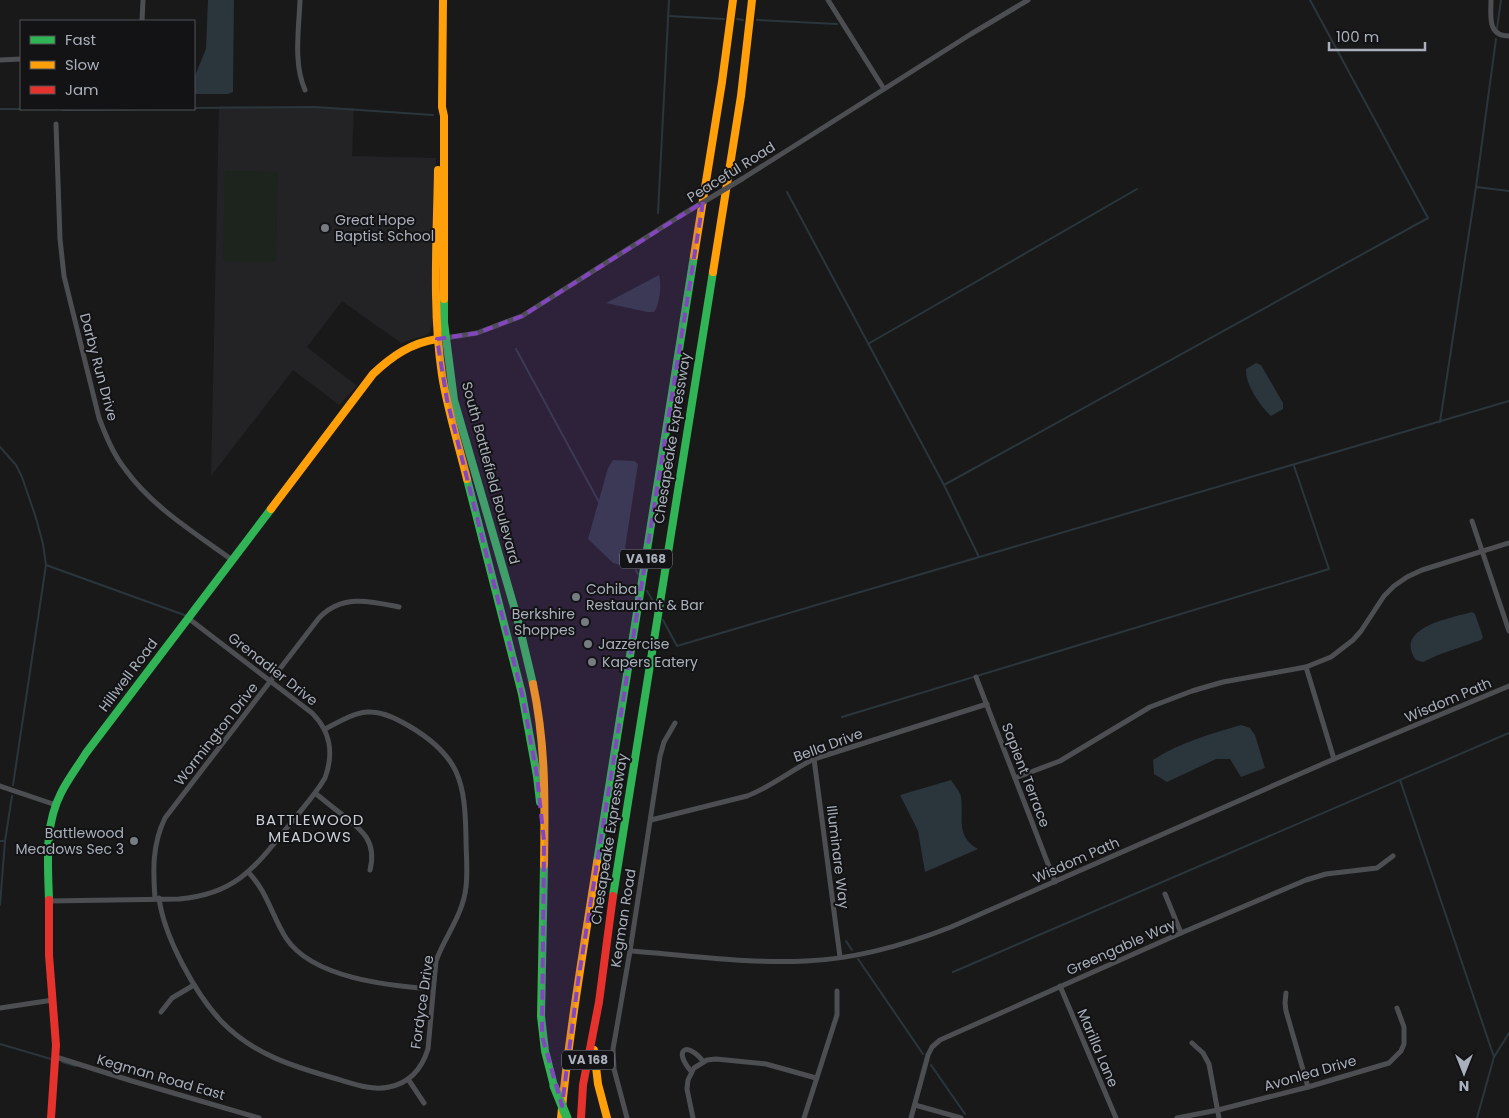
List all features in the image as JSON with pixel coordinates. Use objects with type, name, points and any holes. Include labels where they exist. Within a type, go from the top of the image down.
[{"type":"main road","name":"South Battlefield Boulevard","points":[[443,0],[442,107],[439,116],[435,267],[442,377],[525,708],[537,776],[544,841]]},
{"type":"main road","name":"Chesapeake Expressway","points":[[561,1118],[577,992],[722,82],[733,0]]},
{"type":"main road","name":"Chesapeake Expressway","points":[[581,1118],[583,1085],[599,1002],[615,882],[741,96],[752,0]]},
{"type":"main road","name":"South Battlefield Boulevard","points":[[441,339],[454,400],[523,636],[534,684],[544,757],[546,818],[544,841],[542,1036],[554,1086],[567,1118]]},
{"type":"main road","name":"Hillwell Road","points":[[51,1118],[56,1057],[47,901],[48,839],[61,793],[76,767],[373,374],[384,363],[405,348],[426,340],[441,339]]},
{"type":"main road","points":[[599,1002],[594,1058],[599,1090],[607,1118]]},
{"type":"street","points":[[142,20],[143,0]]},
{"type":"street","points":[[300,0],[298,71],[305,90]]},
{"type":"street","points":[[828,0],[884,89]]},
{"type":"street","name":"Peaceful Road","points":[[441,339],[476,332],[522,316],[1028,0]]},
{"type":"street","points":[[1491,0],[1491,27],[1496,33],[1509,36]]},
{"type":"street","points":[[0,60],[20,59]]},
{"type":"street","name":"Darby Run Drive","points":[[56,124],[60,239],[64,276],[102,426],[116,456],[127,473],[144,492],[232,560]]},
{"type":"street","points":[[1472,521],[1509,631]]},
{"type":"street","points":[[1016,778],[1060,761],[1150,707],[1192,691],[1224,682],[1306,667],[1331,657],[1343,650],[1362,631],[1384,596],[1407,577],[1422,570],[1509,543]]},
{"type":"street","name":"Wormington Drive","points":[[157,898],[153,870],[154,852],[158,834],[165,818],[319,618],[342,603],[356,600],[399,607]]},
{"type":"street","name":"Grenadier Drive","points":[[47,901],[179,899],[207,895],[231,884],[259,863],[325,778],[329,766],[330,749],[325,729],[312,712],[188,618]]},
{"type":"street","points":[[1306,667],[1334,759]]},
{"type":"street","name":"Sapient Terrace","points":[[976,677],[1055,882]]},
{"type":"street","name":"Wisdom Path","points":[[630,951],[781,962],[808,961],[840,958],[923,938],[1334,759],[1509,686]]},
{"type":"street","name":"Bella Drive","points":[[651,820],[760,791],[814,759],[987,704]]},
{"type":"street","name":"Fordyce Drive","points":[[157,898],[166,926],[194,985],[209,1008],[242,1040],[290,1065],[372,1088],[389,1088],[408,1079],[418,1070],[424,1061],[428,1049],[436,961],[440,949],[461,910],[466,887],[464,798],[460,781],[448,759],[433,742],[392,716],[374,712],[361,712],[349,716],[325,729]]},
{"type":"street","name":"Kegman Road","points":[[627,1118],[614,1069],[613,1050],[664,742],[676,723]]},
{"type":"street","name":"Illuminare Way","points":[[814,759],[840,958]]},
{"type":"street","points":[[0,786],[56,806]]},
{"type":"street","points":[[315,793],[364,833],[372,851],[370,870]]},
{"type":"street","name":"Greengable Way","points":[[911,1118],[928,1055],[936,1043],[1060,986],[1306,880],[1326,874],[1377,868],[1393,856]]},
{"type":"street","points":[[248,872],[262,889],[287,939],[300,954],[313,963],[331,971],[368,980],[398,986],[433,989]]},
{"type":"street","points":[[1165,894],[1182,933]]},
{"type":"street","points":[[161,1012],[172,998],[194,985]]},
{"type":"street","name":"Marilla Lane","points":[[1060,986],[1116,1118]]},
{"type":"street","points":[[804,1118],[836,1015],[837,990]]},
{"type":"street","points":[[1286,993],[1286,1010],[1308,1087]]},
{"type":"street","points":[[0,1008],[53,1000]]},
{"type":"street","name":"Avonlea Drive","points":[[1177,1118],[1218,1110],[1308,1087],[1388,1063],[1401,1051],[1405,1035],[1397,1008]]},
{"type":"street","points":[[1192,1043],[1203,1053],[1209,1064],[1220,1118]]},
{"type":"street","points":[[691,1071],[682,1060],[684,1050],[687,1049],[694,1052],[703,1061]]},
{"type":"street","name":"Kegman Road East","points":[[56,1057],[259,1118]]},
{"type":"street","points":[[693,1118],[687,1089],[688,1080],[691,1071],[703,1061],[716,1059],[766,1064],[816,1078]]},
{"type":"street","points":[[408,1079],[424,1102]]},
{"type":"street","points":[[915,1105],[961,1118]]},
{"type":"highlighted area","points":[[703,202],[578,982],[562,1106],[542,1036],[544,841],[537,776],[522,694],[447,400],[437,339],[477,333],[522,316]]},
{"type":"shaded area","points":[[208,0],[234,0],[233,92],[228,94],[195,94],[195,76],[206,49]]},
{"type":"shaded area","name":"Great Hope Baptist School","points":[[219,106],[354,108],[352,156],[436,158],[433,324],[426,335],[401,343],[342,301],[307,347],[357,386],[339,405],[293,370],[211,476]]},
{"type":"shaded area","points":[[225,171],[278,172],[276,262],[223,261]]},
{"type":"shaded area","points":[[659,275],[660,294],[654,312],[606,303],[646,282]]},
{"type":"shaded area","points":[[1256,363],[1261,365],[1283,403],[1283,409],[1271,416],[1258,401],[1246,375],[1246,369]]},
{"type":"shaded area","points":[[613,460],[634,461],[638,464],[624,555],[620,565],[613,563],[588,539],[608,468]]},
{"type":"shaded area","points":[[1472,612],[1475,614],[1483,637],[1481,640],[1423,662],[1416,660],[1411,649],[1412,639],[1418,632],[1439,621]]},
{"type":"shaded area","points":[[1241,725],[1250,728],[1255,735],[1265,768],[1241,777],[1230,759],[1216,759],[1167,782],[1154,774],[1153,760],[1163,754],[1196,739]]},
{"type":"shaded area","points":[[951,780],[961,797],[963,832],[971,844],[978,849],[925,872],[918,831],[900,795]]},
{"type":"waterway","points":[[658,213],[669,0]]},
{"type":"waterway","points":[[944,485],[1428,218],[1310,0]]},
{"type":"waterway","points":[[1497,28],[1501,0]]},
{"type":"waterway","points":[[668,16],[724,19]]},
{"type":"waterway","points":[[737,19],[743,20]]},
{"type":"waterway","points":[[757,20],[837,24]]},
{"type":"waterway","points":[[1440,422],[1476,187],[1496,39]]},
{"type":"waterway","points":[[195,108],[315,107],[433,115]]},
{"type":"waterway","points":[[0,109],[20,109]]},
{"type":"waterway","points":[[1476,187],[1509,191]]},
{"type":"waterway","points":[[868,344],[1137,189]]},
{"type":"waterway","points":[[787,192],[944,485],[979,557]]},
{"type":"waterway","points":[[516,349],[600,504]]},
{"type":"waterway","points":[[663,620],[677,646],[1509,401]]},
{"type":"waterway","points":[[0,447],[16,465],[22,477],[36,518],[46,565],[13,785]]},
{"type":"waterway","points":[[842,717],[1329,569],[1294,466]]},
{"type":"waterway","points":[[625,549],[638,574]]},
{"type":"waterway","points":[[46,565],[187,616]]},
{"type":"waterway","points":[[647,591],[654,603]]},
{"type":"waterway","points":[[953,972],[1509,733]]},
{"type":"waterway","points":[[1400,780],[1494,1057]]},
{"type":"waterway","points":[[0,905],[5,841],[12,796]]},
{"type":"waterway","points":[[0,841],[5,841]]},
{"type":"waterway","points":[[846,941],[852,950]]},
{"type":"waterway","points":[[858,959],[923,1054]]},
{"type":"waterway","points":[[1477,1118],[1494,1057],[1509,1033]]},
{"type":"waterway","points":[[0,1044],[51,1059]]},
{"type":"waterway","points":[[62,1062],[76,1066]]},
{"type":"waterway","points":[[931,1065],[965,1114]]},
{"type":"traffic: fast","points":[[597,862],[694,256]]},
{"type":"traffic: fast","points":[[613,896],[713,272]]},
{"type":"traffic: fast","points":[[444,299],[444,322],[454,400],[517,617],[533,684]]},
{"type":"traffic: fast","points":[[467,479],[522,694],[540,802]]},
{"type":"traffic: fast","points":[[49,900],[49,832],[56,806],[64,788],[86,753],[271,509]]},
{"type":"traffic: fast","points":[[544,865],[541,1016],[545,1051],[554,1086]]},
{"type":"traffic: fast","points":[[554,1086],[567,1118]]},
{"type":"traffic: slow","points":[[443,0],[444,299]]},
{"type":"traffic: slow","points":[[694,256],[733,0]]},
{"type":"traffic: slow","points":[[713,272],[741,96],[752,0]]},
{"type":"traffic: slow","points":[[438,170],[436,273],[439,350],[447,401],[467,479]]},
{"type":"traffic: slow","points":[[271,509],[373,374],[402,351],[437,339]]},
{"type":"traffic: slow","points":[[533,684],[542,752],[544,865]]},
{"type":"traffic: slow","points":[[561,1118],[572,1022],[597,862]]},
{"type":"traffic: slow","points":[[594,1050],[598,1084],[607,1118]]},
{"type":"traffic: jam","points":[[581,1118],[583,1085],[599,1002],[613,896]]},
{"type":"traffic: jam","points":[[49,900],[49,955],[56,1045],[51,1118]]},
{"type":"place","name":"Great Hope Baptist School","points":[[325,228]]},
{"type":"place","name":"Cohiba Restaurant & Bar","points":[[576,597]]},
{"type":"place","name":"Berkshire Shoppes","points":[[585,622]]},
{"type":"place","name":"Jazzercise","points":[[588,644]]},
{"type":"place","name":"Kapers Eatery","points":[[592,662]]},
{"type":"place","name":"Battlewood Meadows Sec 3","points":[[134,841]]},
{"type":"district","name":"BATTLEWOOD MEADOWS","points":[[310,828]]}]
